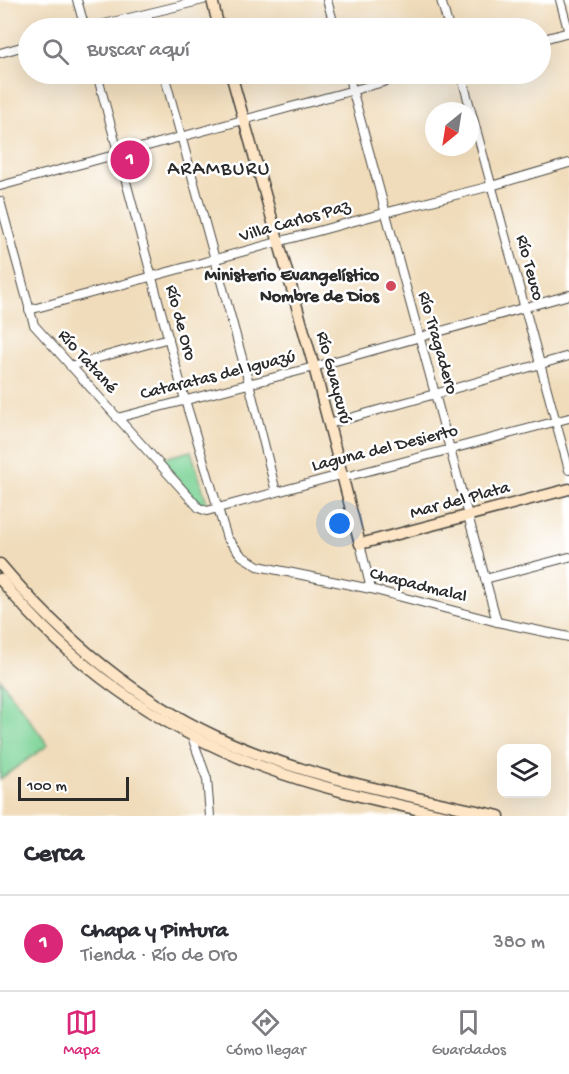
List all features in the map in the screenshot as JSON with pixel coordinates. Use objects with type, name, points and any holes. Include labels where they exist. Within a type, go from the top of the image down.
[{"type":"street","points":[[77,0],[83,18]]},
{"type":"street","points":[[130,18],[203,0]]},
{"type":"street","points":[[212,0],[216,18]]},
{"type":"street","points":[[327,0],[332,18]]},
{"type":"street","points":[[441,0],[446,18]]},
{"type":"street","points":[[551,37],[569,32],[560,0]]},
{"type":"street","points":[[147,14],[148,18]]},
{"type":"street","points":[[0,53],[18,48]]},
{"type":"street","name":"Río de Oro","points":[[101,84],[185,400],[217,509],[227,538],[242,556],[258,566]]},
{"type":"street","points":[[167,84],[249,383],[276,492]]},
{"type":"street","name":"Río Guaycurú","points":[[234,84],[314,367],[370,589]]},
{"type":"street","name":"Río Tragadero","points":[[351,84],[497,622]]},
{"type":"street","points":[[0,186],[372,84]]},
{"type":"street","name":"Río Teuco","points":[[464,84],[569,470]]},
{"type":"street","name":"Villa Carlos Paz","points":[[29,310],[569,163]]},
{"type":"street","name":"Río Tatané","points":[[0,201],[34,325],[199,508],[207,511]]},
{"type":"street","name":"Cataratas del Iguazú","points":[[117,418],[314,367],[569,295]]},
{"type":"street","points":[[70,366],[169,338]]},
{"type":"street","points":[[328,424],[569,356]]},
{"type":"street","name":"Laguna del Desierto","points":[[207,511],[569,418]]},
{"type":"street","name":"Mar del Plata","points":[[360,544],[569,489]]},
{"type":"street","points":[[485,579],[569,557]]},
{"type":"street","points":[[0,564],[63,633],[106,669],[141,694],[195,726],[268,758],[322,774],[499,816]]},
{"type":"street","name":"Chapadmalal","points":[[258,566],[370,589],[497,622],[569,637]]},
{"type":"street","points":[[0,579],[57,641],[100,678],[135,703],[192,737],[264,767],[318,785],[447,816]]},
{"type":"street","points":[[192,737],[207,779],[210,816]]},
{"type":"green space","points":[[191,451],[208,506],[189,493],[161,459]]},
{"type":"green space","points":[[0,679],[48,745],[0,779]]},
{"type":"place","name":"Chapa y Pintura","points":[[130,160]]},
{"type":"place","name":"Ministerio Evangelístico Nombre de Dios","points":[[391,286]]},
{"type":"district","name":"ARAMBURU","points":[[219,170]]}]
